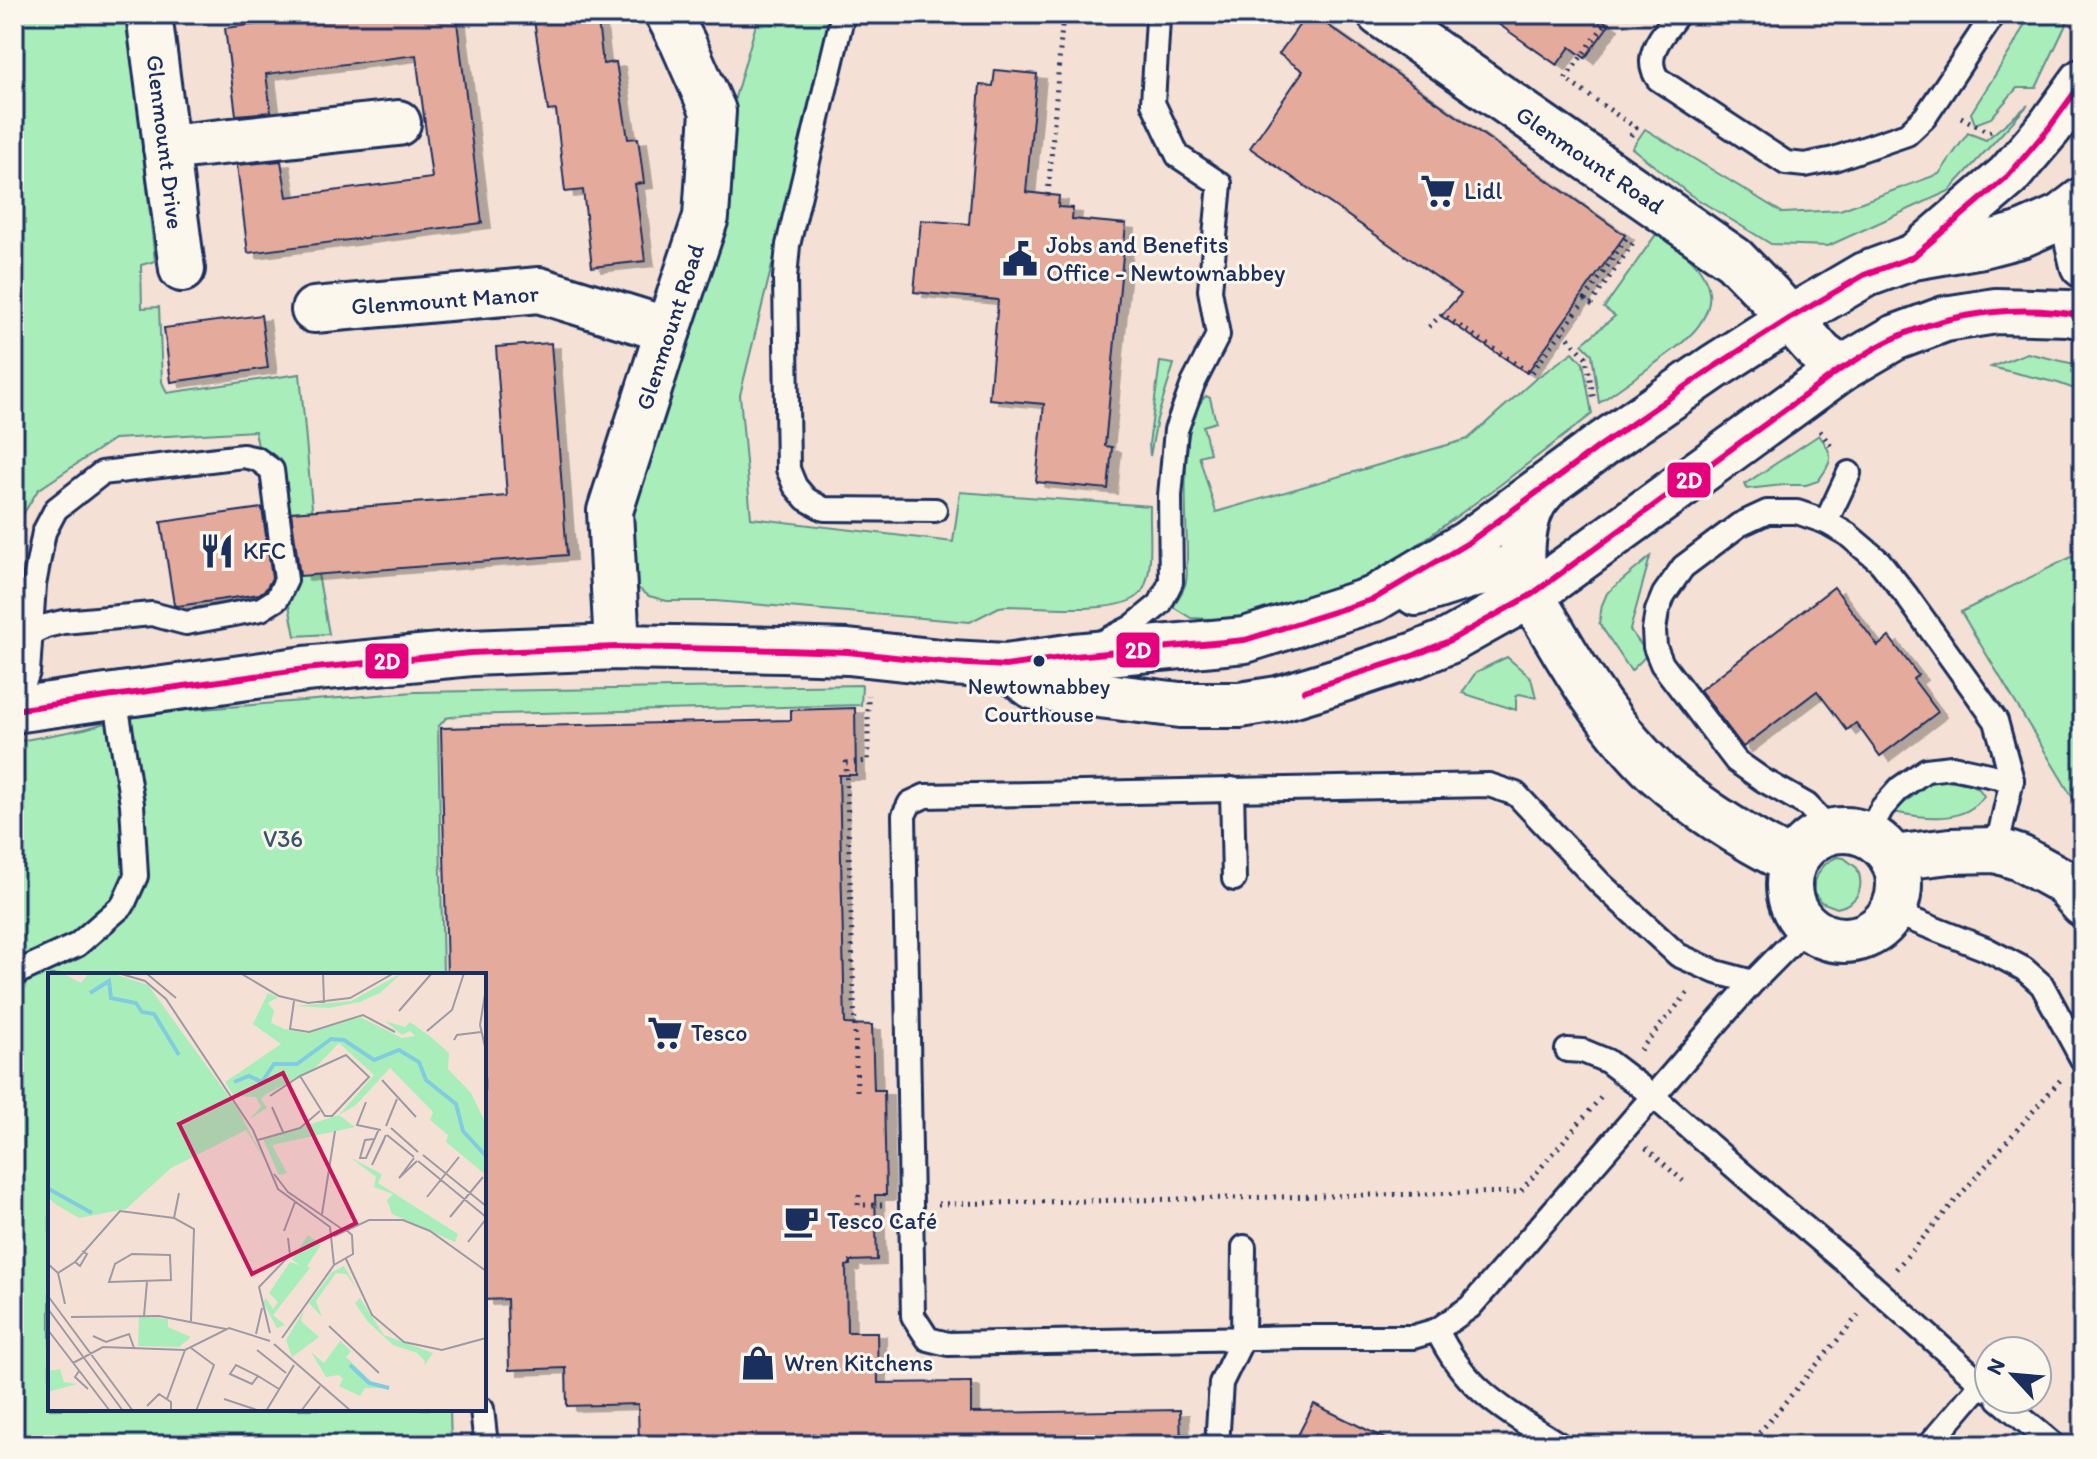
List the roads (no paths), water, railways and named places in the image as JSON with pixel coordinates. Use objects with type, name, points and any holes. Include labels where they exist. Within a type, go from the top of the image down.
[{"type":"street","name":"Glenmount Drive","points":[[149,14],[182,269]]},
{"type":"street","name":"Glenmount Road","points":[[617,647],[610,511],[706,217],[713,111],[668,14]]},
{"type":"street","name":"Glenmount Road","points":[[1380,14],[1734,259],[1821,354],[1841,369]]},
{"type":"street","points":[[1913,257],[2008,176],[2049,128],[2083,81]]},
{"type":"street","points":[[166,148],[398,123]]},
{"type":"street","points":[[1374,599],[1468,543],[1714,367],[1864,275],[1913,257],[2020,235],[2061,217],[2083,200]]},
{"type":"street","points":[[2083,213],[2077,239],[2083,265]]},
{"type":"street","name":"Glenmount Manor","points":[[314,310],[539,290],[668,330]]},
{"type":"street","points":[[1006,666],[1034,687],[1180,705],[1240,705],[1278,699],[1334,682],[1449,641],[1527,580],[1841,369],[1894,338],[1945,319],[1996,311],[2083,316]]},
{"type":"street","points":[[1546,487],[1532,506],[1525,525],[1527,580],[1580,680],[1657,773],[1709,815],[1793,863]]},
{"type":"street","points":[[14,710],[305,669],[440,656],[617,647],[848,652],[1006,666],[1075,656],[1245,640],[1374,599],[1416,593],[1469,576],[1527,580]]},
{"type":"street","points":[[1864,841],[1898,875],[1899,894],[1892,912],[1882,925],[1869,934],[1837,940],[1821,935],[1807,927],[1796,913],[1790,897],[1789,880],[1793,863],[1816,837],[1864,841],[1950,851],[1996,850],[2020,858],[2064,882],[2083,904]]},
{"type":"lane","points":[[843,14],[788,245],[785,278],[788,469],[795,486],[806,499],[824,509],[935,510]]},
{"type":"lane","points":[[1075,656],[1132,627],[1160,604],[1171,582],[1170,496],[1176,430],[1193,384],[1218,335],[1210,290],[1220,184],[1178,156],[1153,103],[1158,19],[1161,14]]},
{"type":"lane","points":[[1678,14],[1655,46],[1651,59],[1652,71],[1658,79],[1786,163],[1805,165],[1834,159],[1907,134],[1925,117],[1994,14]]},
{"type":"lane","points":[[14,710],[28,672],[34,585],[44,532],[56,509],[102,473],[243,456],[257,459],[272,470],[286,580],[277,599],[261,609],[186,623],[152,614],[63,622],[31,633]]},
{"type":"lane","points":[[1826,522],[1849,473]]},
{"type":"lane","points":[[1996,850],[2012,780],[1996,721],[1880,562],[1847,534],[1826,522],[1797,512],[1767,512],[1739,525],[1683,567],[1664,594],[1654,630],[1655,647],[1662,664],[1736,761],[1864,841],[1882,808],[1900,788],[1926,770],[1952,767],[2012,780]]},
{"type":"lane","points":[[14,974],[77,945],[123,905],[136,876],[132,804],[115,695]]},
{"type":"lane","points":[[1753,982],[1716,972],[1678,955],[1600,883],[1516,794],[1489,785],[925,796],[910,803],[904,815],[913,1316],[928,1339],[948,1344],[1413,1337],[1437,1330],[1470,1307],[1753,982],[1807,927]]},
{"type":"lane","points":[[1232,789],[1234,879]]},
{"type":"lane","points":[[1892,912],[1975,944],[2024,969],[2042,985],[2074,1068]]},
{"type":"lane","points":[[1567,1050],[1583,1051],[1607,1061],[1653,1096],[1973,1376]]},
{"type":"lane","points":[[1217,1445],[1221,1383],[1243,1338],[1244,1247]]},
{"type":"lane","points":[[1437,1330],[1447,1351],[1470,1382],[1494,1403],[1560,1445]]},
{"type":"lane","points":[[1929,1445],[1973,1406]]},
{"type":"lane","points":[[482,1411],[486,1445]]},
{"type":"lane","points":[[2018,1415],[2054,1445]]},
{"type":"place","name":"Lidl","points":[[1438,191]]},
{"type":"place","name":"Jobs and Benefits Office - Newtownabbey","points":[[1020,259]]},
{"type":"place","name":"KFC","points":[[217,551]]},
{"type":"place","name":"Newtownabbey Courthouse","points":[[1039,661]]},
{"type":"place","name":"Tesco","points":[[665,1033]]},
{"type":"place","name":"Tesco Café","points":[[801,1221]]},
{"type":"place","name":"Wren Kitchens","points":[[758,1363]]},
{"type":"park label","name":"V36","points":[[283,839]]}]
